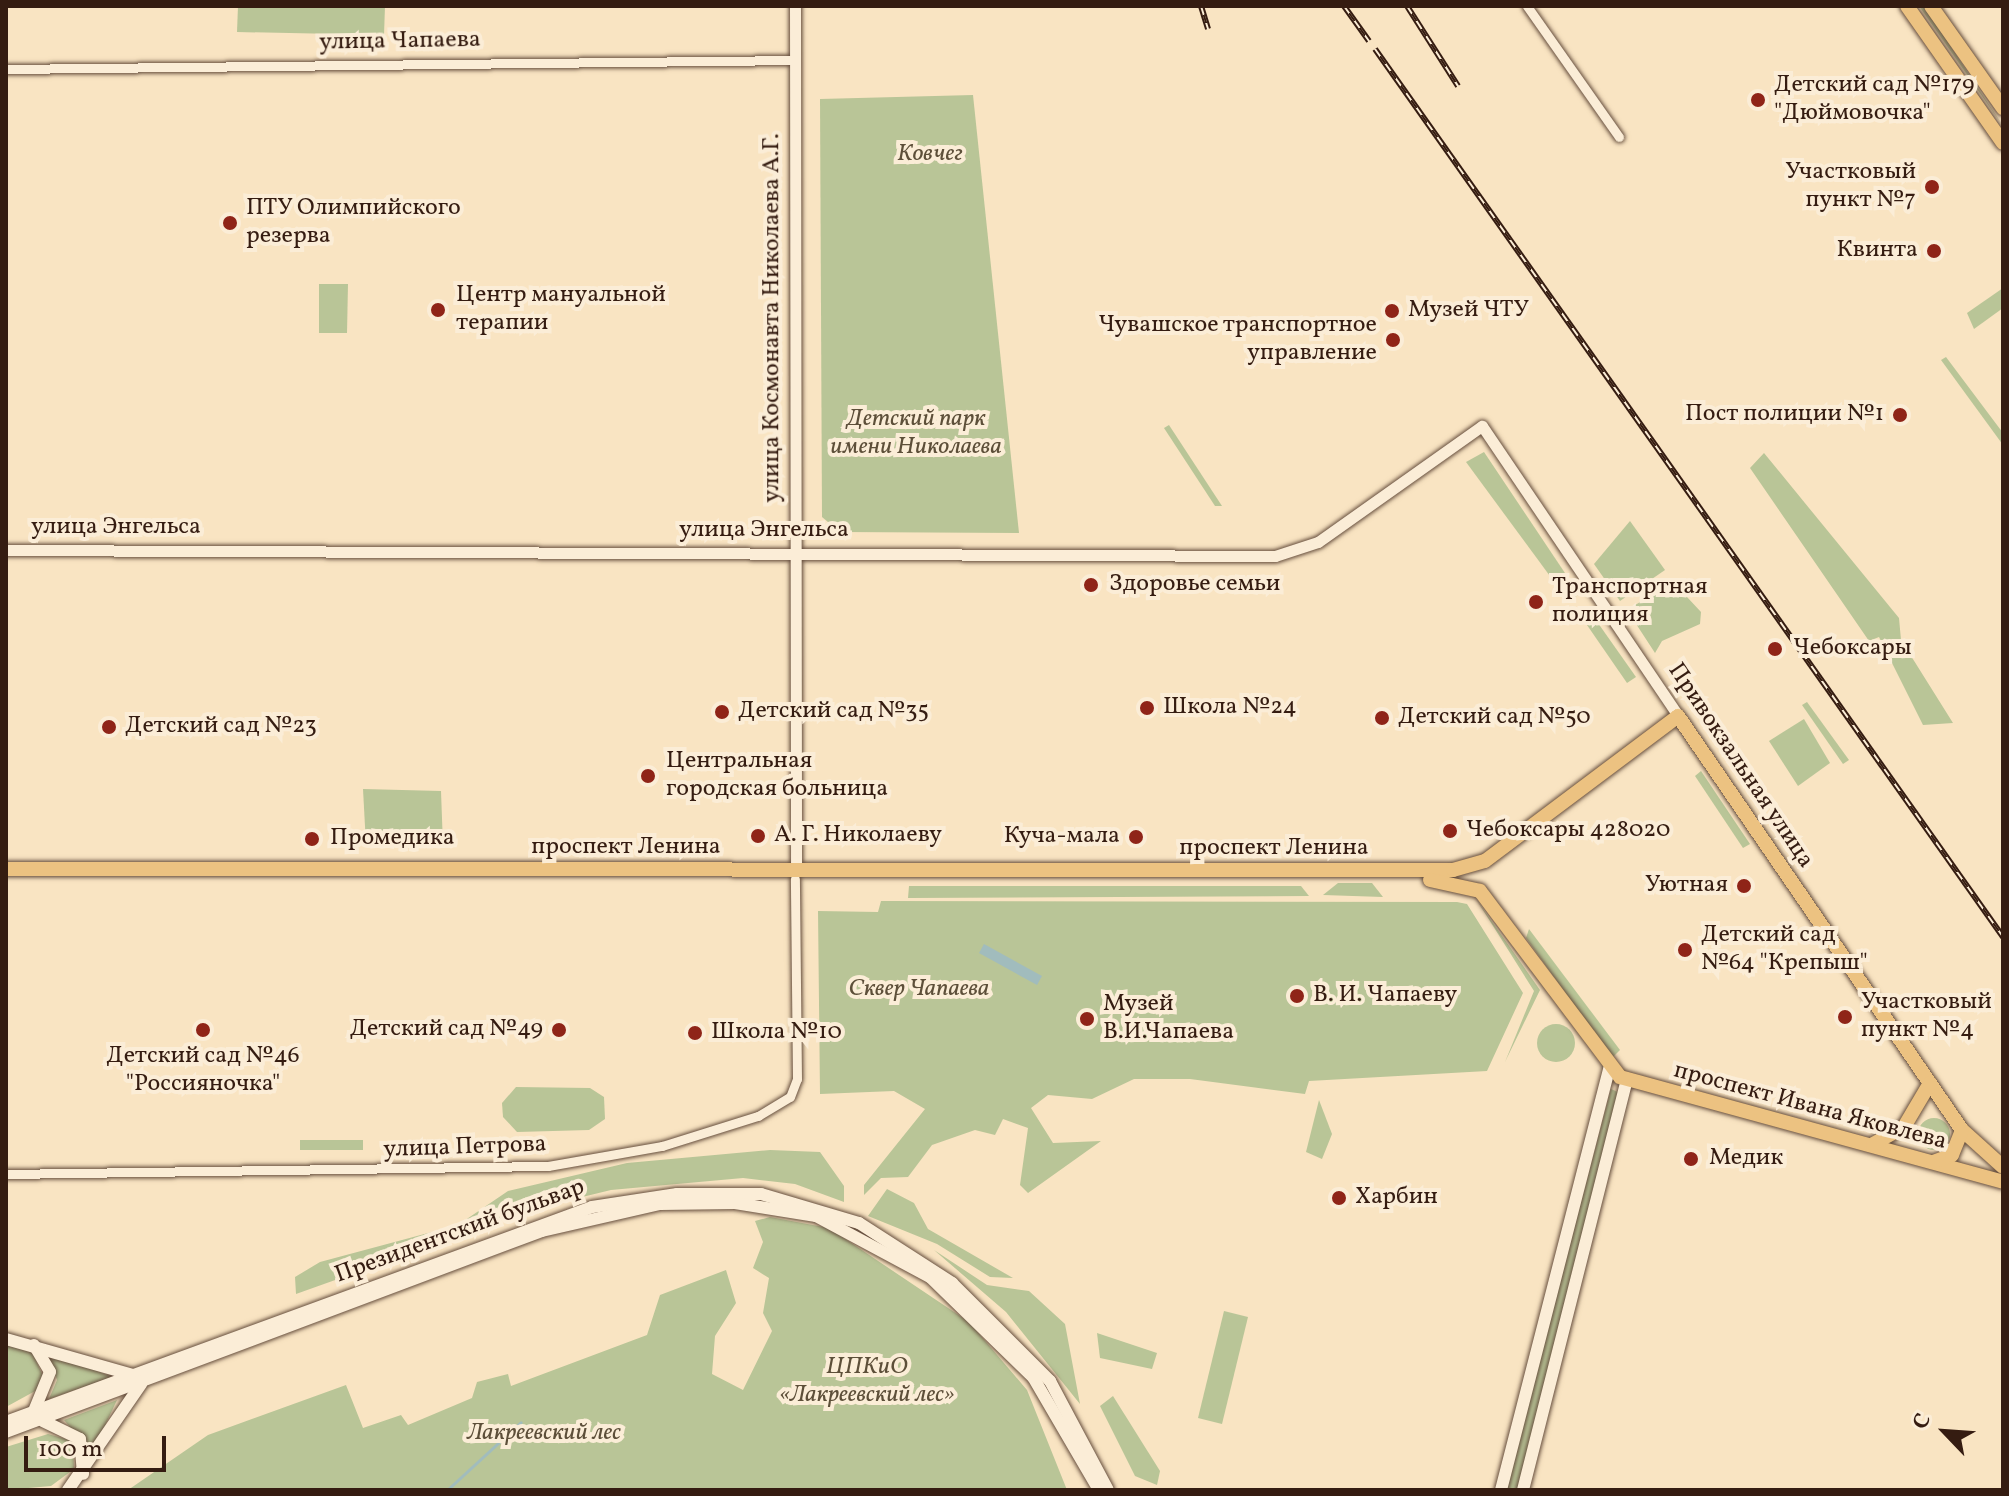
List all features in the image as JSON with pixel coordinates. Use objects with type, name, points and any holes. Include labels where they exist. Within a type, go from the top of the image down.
[{"type":"main road","points":[[1907,6],[2003,143]]},
{"type":"main road","points":[[1931,6],[2003,108]]},
{"type":"main road","name":"проспект Ленина","points":[[6,879],[1444,871],[1485,861],[1678,716]]},
{"type":"main road","name":"Привокзальная улица","points":[[1678,716],[1962,1130]]},
{"type":"main road","points":[[1485,861],[1480,891],[1609,1069],[1501,1490]]},
{"type":"main road","name":"проспект Ленина","points":[[6,869],[1436,880],[1480,891]]},
{"type":"main road","name":"проспект Ивана Яковлева","points":[[1609,1069],[1627,1080],[2003,1182]]},
{"type":"main road","points":[[1523,1490],[1627,1080]]},
{"type":"main road","points":[[1872,1144],[1904,1127],[1930,1083]]},
{"type":"main road","points":[[1932,1163],[1952,1155],[1962,1130]]},
{"type":"main road","name":"проспект Ивана Яковлева","points":[[1962,1130],[2003,1167]]},
{"type":"main road","name":"Президентский бульвар","points":[[6,1432],[37,1416],[592,1207],[677,1194],[761,1194],[859,1223],[952,1283],[1050,1381],[1108,1490]]},
{"type":"main road","name":"Президентский бульвар","points":[[139,1378],[576,1221],[660,1204],[773,1206],[871,1240],[958,1299],[1049,1398],[1099,1490]]},
{"type":"main road","points":[[1541,1335],[1561,1340]]},
{"type":"main road","points":[[6,1339],[31,1343],[139,1378],[82,1478],[68,1490]]},
{"type":"main road","points":[[31,1343],[50,1372],[37,1416],[80,1439],[82,1478]]},
{"type":"main road","name":"Президентский бульвар","points":[[6,1422],[37,1416]]},
{"type":"street","name":"улица Космонавта Николаева А.Г.","points":[[795,6],[796,974]]},
{"type":"street","points":[[1527,6],[1619,137]]},
{"type":"street","name":"улица Чапаева","points":[[6,69],[794,60]]},
{"type":"street","name":"улица Энгельса","points":[[6,550],[1292,554],[1482,426]]},
{"type":"street","name":"Привокзальная улица","points":[[1482,426],[1678,716]]},
{"type":"street","name":"улица Петрова","points":[[6,1174],[534,1166],[662,1146],[758,1116],[790,1097],[797,1079],[796,974]]},
{"type":"green space","points":[[238,6],[385,6],[384,35],[237,32]]},
{"type":"green space","points":[[1919,6],[1924,6],[2003,126]]},
{"type":"green space","name":"Детский парк имени Николаева","points":[[973,95],[1019,533],[840,532],[822,517],[820,99]]},
{"type":"green space","points":[[319,284],[348,284],[347,333],[319,333]]},
{"type":"green space","points":[[2003,288],[2003,308],[1974,329],[1967,313]]},
{"type":"green space","points":[[1946,357],[2003,433],[2003,445],[1941,360]]},
{"type":"green space","points":[[1169,425],[1222,506],[1215,506],[1164,428]]},
{"type":"green space","points":[[1484,452],[1579,594],[1569,602],[1466,462]]},
{"type":"green space","points":[[1764,453],[1899,618],[1901,640],[1953,723],[1923,725],[1879,637],[1869,641],[1750,468]]},
{"type":"green space","points":[[1630,521],[1665,570],[1620,601],[1594,564]]},
{"type":"green space","points":[[1673,582],[1701,612],[1700,624],[1662,641],[1655,653],[1627,610]]},
{"type":"green space","points":[[1586,606],[1636,677],[1627,683],[1578,612]]},
{"type":"green space","points":[[1807,702],[1849,760],[1843,764],[1802,705]]},
{"type":"green space","points":[[1804,719],[1830,763],[1798,786],[1769,741]]},
{"type":"green space","points":[[1701,771],[1750,844],[1743,848],[1695,776]]},
{"type":"green space","points":[[363,789],[441,791],[443,846],[366,845]]},
{"type":"green space","points":[[1338,883],[1372,883],[1383,897],[1323,895]]},
{"type":"green space","points":[[909,886],[1301,886],[1309,896],[908,898]]},
{"type":"green space","points":[[1476,899],[1540,990],[1505,1062],[1534,991]]},
{"type":"green space","name":"Сквер Чапаева","points":[[881,901],[1457,902],[1467,904],[1523,993],[1487,1071],[1309,1081],[1305,1094],[1190,1079],[1134,1079],[1092,1099],[1048,1095],[1031,1108],[1053,1143],[1101,1141],[1028,1193],[1020,1185],[1028,1128],[1003,1119],[995,1135],[975,1130],[932,1145],[908,1177],[881,1178],[864,1195],[864,1185],[925,1109],[894,1091],[820,1094],[818,911],[878,912]]},
{"type":"green space","points":[[1529,929],[1620,1050],[1612,1058],[1526,938]]},
{"type":"green space","points":[[1556,1024],[1569,1030],[1575,1043],[1569,1056],[1556,1062],[1543,1056],[1537,1043],[1543,1030]]},
{"type":"green space","points":[[516,1087],[590,1088],[604,1097],[605,1119],[589,1130],[517,1132],[503,1117],[502,1103]]},
{"type":"green space","points":[[1611,1089],[1620,1093],[1520,1490],[1505,1490]]},
{"type":"green space","points":[[1319,1100],[1332,1134],[1322,1159],[1306,1152]]},
{"type":"green space","points":[[1934,1118],[1945,1123],[1950,1134],[1945,1145],[1934,1150],[1923,1145],[1918,1134],[1923,1123]]},
{"type":"green space","points":[[300,1140],[363,1140],[363,1150],[300,1150]]},
{"type":"green space","points":[[770,1150],[820,1152],[844,1186],[844,1202],[795,1184],[743,1178],[611,1190],[537,1208],[296,1294],[295,1277],[320,1262],[458,1225],[508,1191],[627,1163]]},
{"type":"green space","points":[[887,1189],[914,1203],[928,1229],[1013,1278],[990,1277],[937,1244],[868,1216]]},
{"type":"green space","points":[[770,1217],[829,1228],[969,1322],[1027,1390],[1067,1490],[128,1490],[208,1435],[346,1385],[363,1428],[401,1415],[408,1425],[472,1398],[477,1382],[508,1374],[511,1386],[647,1335],[660,1295],[726,1270],[736,1303],[715,1336],[712,1374],[743,1390],[772,1331],[763,1313],[769,1278],[753,1268],[763,1242],[755,1221]]},
{"type":"green space","points":[[934,1250],[987,1285],[1029,1291],[1065,1324],[1080,1404],[1006,1312]]},
{"type":"green space","points":[[1224,1311],[1248,1317],[1222,1424],[1198,1418]]},
{"type":"green space","points":[[1097,1333],[1157,1353],[1152,1369],[1100,1358]]},
{"type":"green space","points":[[6,1345],[32,1352],[43,1376],[37,1390],[6,1407]]},
{"type":"green space","points":[[47,1351],[112,1377],[49,1399],[57,1380]]},
{"type":"green space","points":[[1113,1396],[1160,1471],[1157,1485],[1135,1476],[1100,1406]]},
{"type":"green space","points":[[117,1400],[92,1453],[64,1420]]},
{"type":"green space","points":[[48,1434],[73,1441],[74,1469],[51,1486],[6,1490],[6,1447]]},
{"type":"water","points":[[984,944],[1042,976],[1037,985],[979,953]]},
{"type":"waterway","points":[[447,1490],[521,1422]]},
{"type":"railway","points":[[1201,6],[1208,29]]},
{"type":"railway","points":[[1344,6],[1369,41]]},
{"type":"railway","points":[[1407,6],[1458,86]]},
{"type":"railway","points":[[1375,49],[2003,937]]},
{"type":"place","name":"Детский сад №179 \"Дюймовочка\"","points":[[1758,100]]},
{"type":"place","name":"Участковый пункт №7","points":[[1932,187]]},
{"type":"place","name":"ПТУ Олимпийского резерва","points":[[230,223]]},
{"type":"place","name":"Квинта","points":[[1934,251]]},
{"type":"place","name":"Центр мануальной терапии","points":[[438,310]]},
{"type":"place","name":"Музей ЧТУ","points":[[1392,311]]},
{"type":"place","name":"Чувашское транспортное управление","points":[[1393,340]]},
{"type":"place","name":"Пост полиции №1","points":[[1900,415]]},
{"type":"place","name":"Здоровье семьи","points":[[1091,585]]},
{"type":"place","name":"Транспортная полиция","points":[[1536,602]]},
{"type":"place","name":"Чебоксары","points":[[1775,649]]},
{"type":"place","name":"Школа №24","points":[[1147,708]]},
{"type":"place","name":"Детский сад №35","points":[[722,712]]},
{"type":"place","name":"Детский сад №50","points":[[1382,718]]},
{"type":"place","name":"Детский сад №23","points":[[109,727]]},
{"type":"place","name":"Центральная городская больница","points":[[648,776]]},
{"type":"place","name":"Чебоксары 428020","points":[[1450,831]]},
{"type":"place","name":"А. Г. Николаеву","points":[[758,836]]},
{"type":"place","name":"Куча-мала","points":[[1136,837]]},
{"type":"place","name":"Промедика","points":[[312,839]]},
{"type":"place","name":"Уютная","points":[[1744,886]]},
{"type":"place","name":"Детский сад №64 \"Крепыш\"","points":[[1685,950]]},
{"type":"place","name":"В. И. Чапаеву","points":[[1297,996]]},
{"type":"place","name":"Участковый пункт №4","points":[[1845,1017]]},
{"type":"place","name":"Музей В.И.Чапаева","points":[[1087,1019]]},
{"type":"place","name":"Детский сад №46 \"Россияночка\"","points":[[203,1030]]},
{"type":"place","name":"Детский сад №49","points":[[559,1030]]},
{"type":"place","name":"Школа №10","points":[[695,1033]]},
{"type":"place","name":"Медик","points":[[1691,1159]]},
{"type":"place","name":"Харбин","points":[[1339,1198]]},
{"type":"park label","name":"Ковчег","points":[[930,155]]},
{"type":"park label","name":"ЦПКиО «Лакреевский лес»","points":[[867,1382]]},
{"type":"park label","name":"Лакреевский лес","points":[[544,1434]]}]
